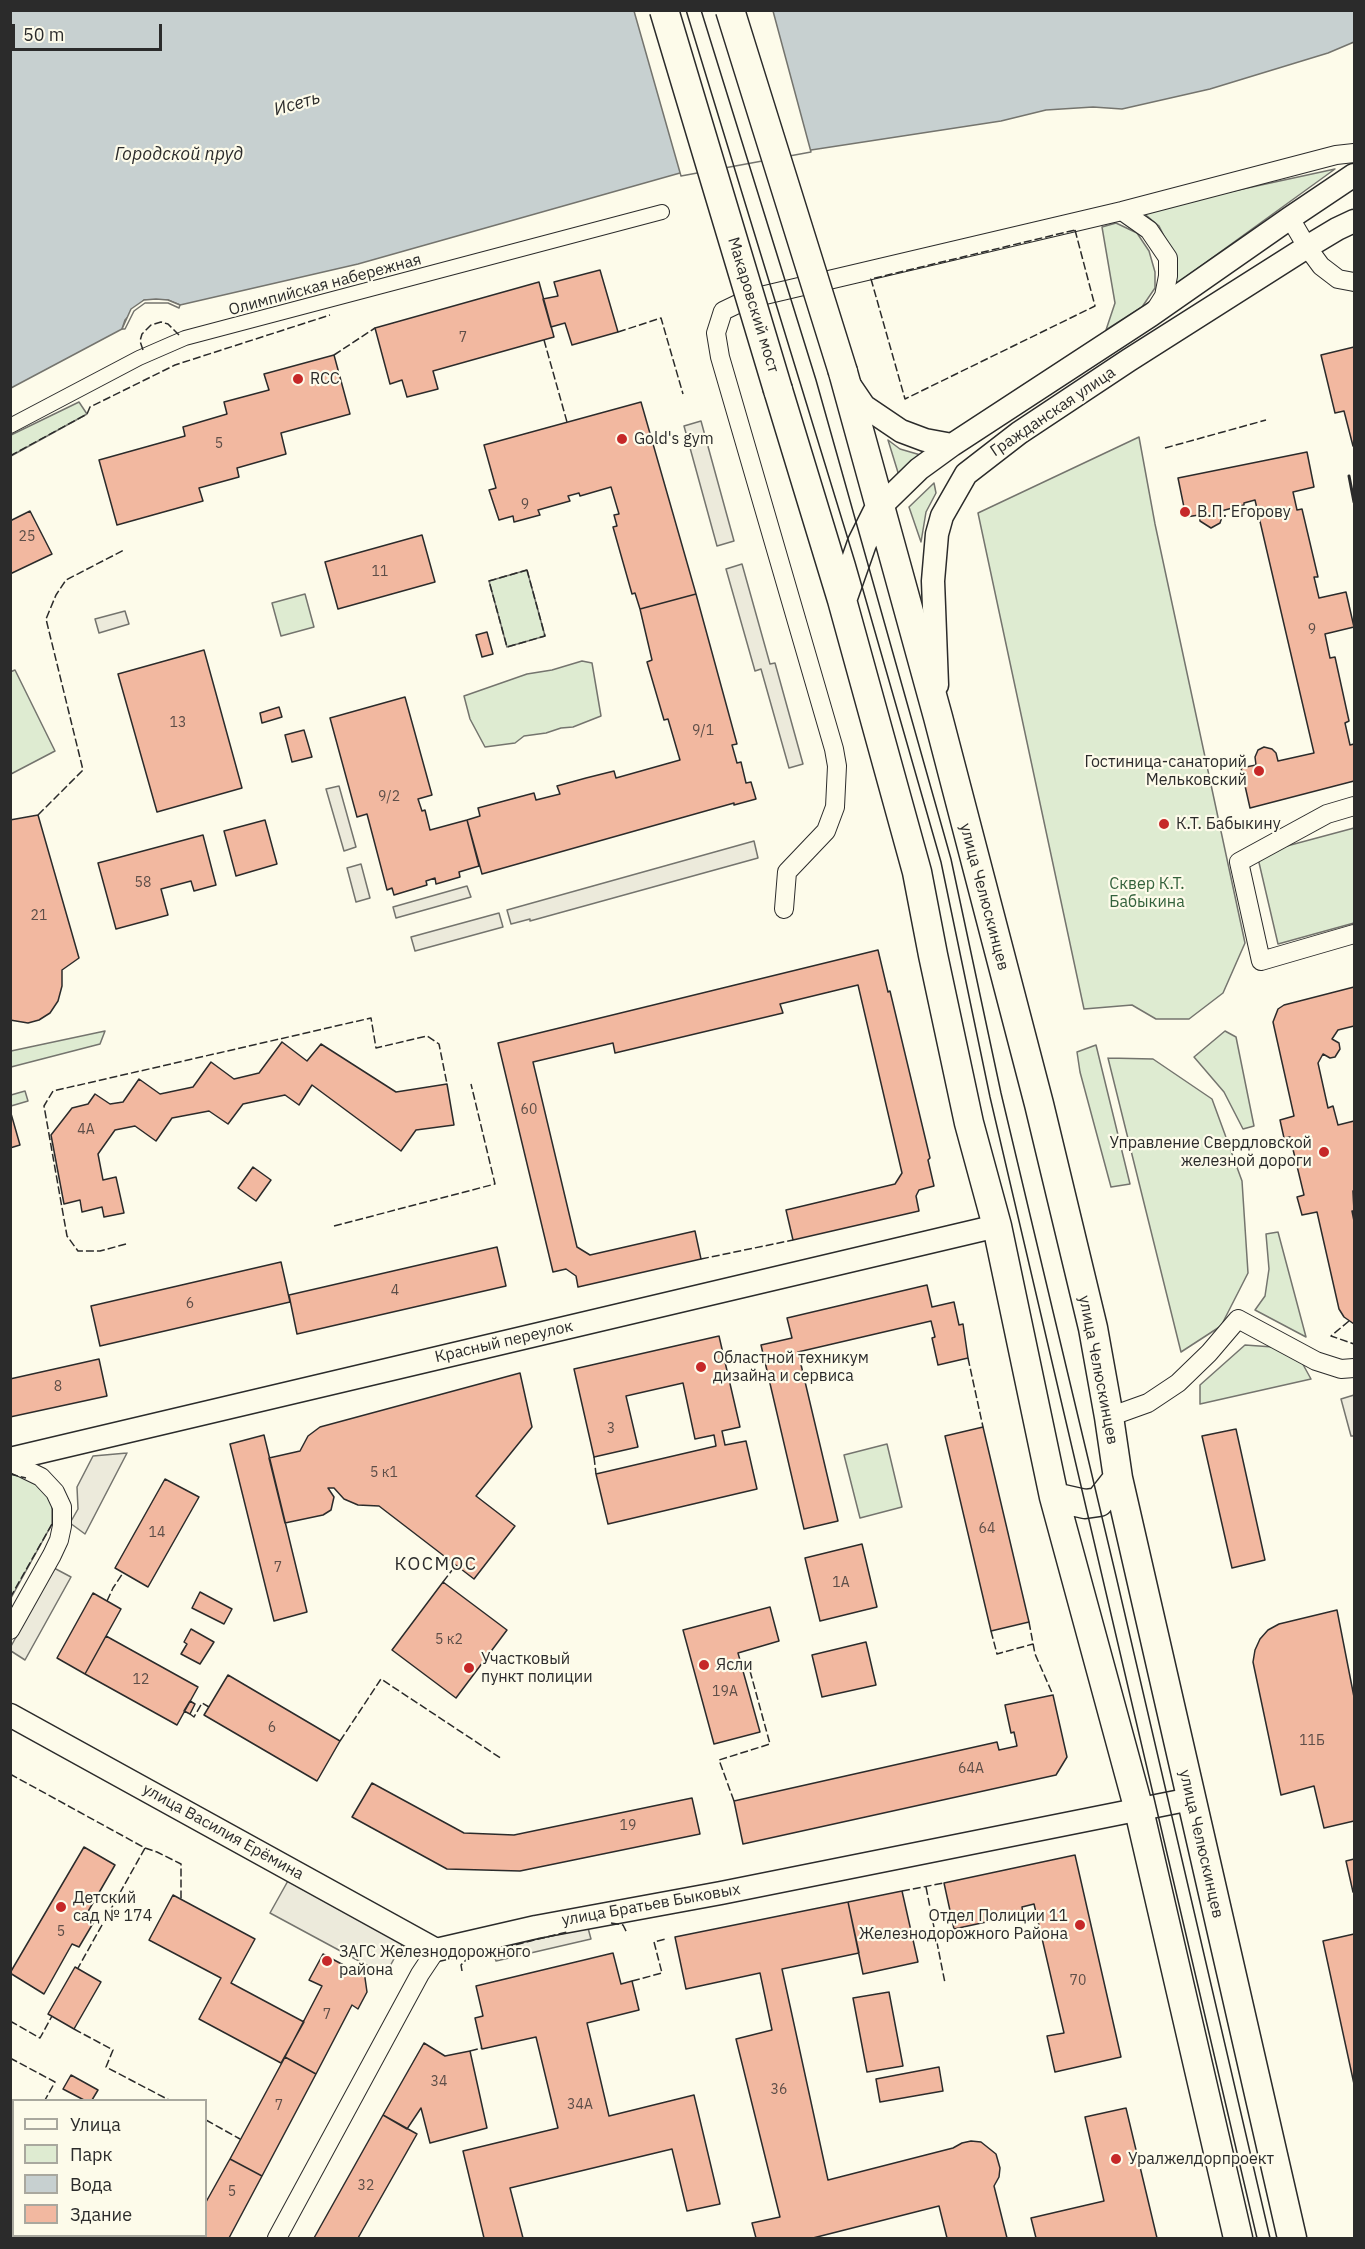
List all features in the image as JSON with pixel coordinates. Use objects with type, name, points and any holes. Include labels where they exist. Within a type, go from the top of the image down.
[{"type":"main road","name":"Макаровский мост","points":[[664,10],[842,600]]},
{"type":"main road","points":[[730,10],[844,376],[880,507]]},
{"type":"main road","name":"улица Челюскинцев","points":[[880,507],[938,717],[1044,1127],[1093,1329],[1118,1478],[1292,2238]]},
{"type":"main road","name":"Гражданская улица","points":[[842,600],[862,543],[880,507]]},
{"type":"main road","points":[[842,600],[917,872],[969,1123],[997,1226],[1054,1497],[1139,1810],[1238,2238]]},
{"type":"main road","points":[[1054,1497],[1085,1504],[1099,1502],[1118,1478]]},
{"type":"street","points":[[784,909],[787,872],[826,831],[835,807],[837,766],[720,357],[716,333],[723,311],[748,299],[1122,212],[1336,155],[1354,153]]},
{"type":"street","name":"Гражданская улица","points":[[880,507],[919,469],[952,445],[1151,315],[1354,175]]},
{"type":"street","name":"Олимпийская набережная","points":[[10,426],[139,358],[185,338],[662,212]]},
{"type":"street","points":[[1122,212],[1149,230],[1168,258],[1168,276],[1164,296],[1151,315]]},
{"type":"street","points":[[1290,218],[1321,266],[1338,279],[1354,282]]},
{"type":"street","name":"Гражданская улица","points":[[938,717],[933,581],[937,534],[942,516],[966,474],[1019,433],[1307,247],[1354,221]]},
{"type":"street","points":[[844,376],[864,406],[901,431],[924,440],[952,445]]},
{"type":"street","points":[[1354,806],[1327,814],[1239,862],[1261,961],[1354,934]]},
{"type":"street","name":"Красный переулок","points":[[10,1460],[997,1226]]},
{"type":"street","points":[[1109,1417],[1149,1403],[1178,1383],[1209,1353],[1238,1319],[1316,1361],[1341,1369],[1354,1368]]},
{"type":"street","points":[[10,1460],[41,1477],[55,1492],[62,1508],[62,1526],[52,1555],[10,1630]]},
{"type":"street","name":"улица Василия Ерёмина","points":[[10,1715],[436,1950]]},
{"type":"street","name":"улица Братьев Быковых","points":[[436,1950],[536,1927],[721,1893],[1191,1799]]},
{"type":"street","points":[[277,2238],[420,1974],[436,1950]]},
{"type":"green space","points":[[1335,169],[1176,284],[1175,258],[1159,226],[1141,211]]},
{"type":"green space","points":[[1116,223],[1137,233],[1149,251],[1155,272],[1155,288],[1142,307],[1106,330],[1115,303],[1102,227]]},
{"type":"green space","points":[[79,402],[87,414],[11,456],[11,435]]},
{"type":"green space","name":"Сквер К.Т. Бабыкина","points":[[1139,437],[1155,524],[1245,943],[1223,993],[1189,1019],[1156,1019],[1132,1005],[1084,1009],[978,513]]},
{"type":"green space","points":[[888,440],[900,449],[924,456],[900,479]]},
{"type":"green space","points":[[934,483],[936,493],[926,512],[921,542],[909,507]]},
{"type":"green space","points":[[527,570],[545,636],[507,647],[489,581]]},
{"type":"green space","points":[[305,594],[314,627],[281,636],[272,603]]},
{"type":"green space","points":[[582,661],[592,663],[601,716],[573,727],[524,736],[515,743],[485,747],[470,719],[464,696],[527,674],[552,670]]},
{"type":"green space","points":[[15,670],[55,751],[11,774],[10,672]]},
{"type":"green space","points":[[1354,828],[1354,923],[1278,944],[1257,854]]},
{"type":"green space","points":[[105,1031],[100,1044],[11,1067],[11,1051]]},
{"type":"green space","points":[[1225,1031],[1236,1037],[1254,1126],[1243,1129],[1224,1092],[1194,1057]]},
{"type":"green space","points":[[1096,1045],[1130,1184],[1111,1187],[1080,1072],[1077,1052]]},
{"type":"green space","points":[[1108,1058],[1153,1059],[1212,1099],[1242,1181],[1248,1273],[1221,1326],[1181,1352]]},
{"type":"green space","points":[[25,1091],[28,1101],[11,1106],[11,1095]]},
{"type":"green space","points":[[1278,1232],[1306,1337],[1255,1310],[1265,1296],[1269,1269],[1266,1234]]},
{"type":"green space","points":[[1245,1345],[1273,1347],[1300,1359],[1311,1379],[1200,1404],[1200,1385]]},
{"type":"green space","points":[[887,1444],[902,1507],[860,1518],[844,1455]]},
{"type":"green space","points":[[11,1474],[25,1477],[41,1487],[52,1503],[52,1524],[11,1598]]},
{"type":"shaded area","points":[[701,421],[734,541],[717,546],[684,426]]},
{"type":"shaded area","points":[[742,564],[770,664],[775,663],[803,764],[789,768],[761,669],[755,671],[726,569]]},
{"type":"shaded area","points":[[125,611],[129,624],[99,633],[95,619]]},
{"type":"shaded area","points":[[339,786],[356,847],[344,851],[326,789]]},
{"type":"shaded area","points":[[754,841],[758,858],[530,921],[530,919],[511,924],[507,910]]},
{"type":"shaded area","points":[[361,864],[370,898],[356,902],[347,868]]},
{"type":"shaded area","points":[[467,886],[471,897],[396,918],[393,907]]},
{"type":"shaded area","points":[[499,913],[503,927],[415,951],[411,937]]},
{"type":"shaded area","points":[[1354,1395],[1354,1436],[1351,1436],[1341,1399]]},
{"type":"shaded area","points":[[127,1453],[85,1534],[70,1523],[78,1509],[77,1487],[93,1456]]},
{"type":"shaded area","points":[[54,1568],[71,1577],[25,1660],[10,1648]]},
{"type":"shaded area","points":[[289,1879],[404,1941],[385,1975],[270,1913]]},
{"type":"shaded area","points":[[588,1928],[591,1939],[496,1961],[492,1949]]},
{"type":"water","name":"Городской пруд","points":[[11,11],[1354,11],[1354,42],[1328,53],[1210,89],[1122,109],[1093,107],[1046,110],[1001,121],[680,173],[358,264],[180,305],[168,300],[144,300],[125,320],[122,329],[11,388]]},
{"type":"pier","points":[[634,11],[773,11],[811,152],[681,176]]},
{"type":"pier","points":[[144,300],[168,300],[180,305],[179,308],[168,303],[145,303],[134,311],[125,329],[122,329],[131,309]]},
{"type":"building","points":[[600,270],[618,332],[572,345],[565,323],[551,327],[543,299],[558,296],[554,282]]},
{"type":"building","points":[[539,282],[554,337],[433,371],[438,389],[407,397],[402,380],[390,384],[375,328]]},
{"type":"building","points":[[1354,347],[1353,446],[1344,411],[1335,413],[1321,355]]},
{"type":"building","points":[[334,355],[350,414],[281,433],[286,454],[237,468],[239,477],[199,488],[203,501],[117,525],[99,460],[185,436],[183,427],[227,414],[224,402],[269,390],[264,374]]},
{"type":"building","points":[[641,402],[696,594],[640,609],[635,593],[632,594],[613,527],[617,526],[614,515],[619,514],[611,487],[580,496],[579,493],[568,496],[570,501],[538,510],[540,515],[514,522],[513,516],[499,520],[489,490],[496,488],[484,445]]},
{"type":"building","points":[[1307,452],[1314,487],[1293,492],[1297,510],[1302,509],[1318,577],[1314,577],[1319,598],[1346,592],[1354,627],[1325,634],[1330,658],[1335,657],[1349,721],[1345,723],[1350,745],[1354,744],[1354,781],[1250,808],[1241,768],[1256,765],[1255,757],[1258,750],[1264,747],[1272,749],[1278,761],[1314,753],[1255,500],[1221,511],[1220,523],[1211,528],[1200,521],[1199,515],[1186,517],[1178,478]]},
{"type":"building","points":[[30,511],[52,554],[10,574],[10,521]]},
{"type":"building","points":[[422,535],[435,582],[338,609],[325,562]]},
{"type":"building","points":[[696,594],[737,744],[732,745],[737,763],[741,762],[746,783],[751,782],[756,799],[734,805],[734,803],[482,874],[467,820],[480,816],[478,808],[534,793],[536,800],[560,794],[557,786],[614,771],[616,778],[680,760],[668,719],[664,720],[647,662],[652,660],[640,609]]},
{"type":"building","points":[[487,632],[493,654],[482,657],[476,635]]},
{"type":"building","points":[[204,650],[242,788],[157,812],[118,674]]},
{"type":"building","points":[[405,697],[432,795],[418,799],[422,811],[425,810],[430,830],[467,820],[479,866],[459,872],[460,877],[436,884],[435,878],[426,881],[427,885],[394,895],[392,888],[387,890],[367,814],[357,817],[330,718]]},
{"type":"building","points":[[279,707],[282,717],[262,723],[260,713]]},
{"type":"building","points":[[304,730],[312,757],[292,762],[285,735]]},
{"type":"building","points":[[38,815],[79,958],[62,970],[62,986],[58,1001],[50,1013],[39,1020],[28,1023],[10,1020],[10,820]]},
{"type":"building","points":[[265,820],[277,864],[236,876],[224,831]]},
{"type":"building","points":[[203,835],[216,885],[194,891],[191,881],[161,889],[168,915],[116,929],[98,863]]},
{"type":"building","points":[[878,950],[930,1158],[928,1160],[934,1186],[919,1190],[916,1196],[919,1211],[793,1240],[786,1210],[895,1184],[902,1173],[858,985],[780,1004],[783,1013],[615,1053],[613,1043],[533,1062],[577,1247],[590,1255],[695,1231],[701,1259],[578,1287],[576,1276],[566,1269],[553,1272],[498,1043]]},
{"type":"building","name":"Управление Свердловской железной дороги","points":[[1354,987],[1354,1026],[1338,1030],[1332,1039],[1339,1043],[1340,1049],[1335,1057],[1330,1058],[1323,1054],[1318,1063],[1328,1108],[1333,1106],[1338,1125],[1354,1121],[1354,1211],[1352,1211],[1354,1221],[1354,1324],[1344,1317],[1339,1309],[1317,1212],[1302,1215],[1297,1197],[1304,1195],[1290,1137],[1284,1138],[1280,1120],[1294,1116],[1273,1022],[1278,1009],[1284,1005]]},
{"type":"building","points":[[282,1042],[307,1061],[321,1044],[396,1092],[447,1084],[454,1125],[416,1130],[401,1151],[312,1085],[299,1105],[285,1095],[243,1104],[228,1124],[209,1111],[172,1118],[156,1141],[135,1126],[115,1130],[98,1154],[103,1180],[116,1177],[124,1213],[104,1217],[102,1207],[82,1212],[80,1200],[64,1204],[51,1135],[72,1108],[88,1104],[95,1094],[110,1104],[123,1102],[139,1079],[160,1094],[193,1087],[211,1062],[234,1079],[259,1073]]},
{"type":"building","points":[[10,1110],[20,1145],[10,1148]]},
{"type":"building","points":[[253,1167],[271,1180],[256,1201],[238,1188]]},
{"type":"building","points":[[497,1247],[506,1286],[297,1334],[289,1295]]},
{"type":"building","points":[[281,1262],[290,1302],[100,1346],[91,1306]]},
{"type":"building","points":[[927,1285],[932,1307],[954,1302],[959,1325],[963,1324],[968,1358],[938,1365],[931,1321],[798,1352],[838,1521],[804,1529],[761,1345],[792,1338],[787,1318]]},
{"type":"building","name":"Областной техникум дизайна и сервиса","points":[[719,1336],[740,1427],[722,1431],[725,1445],[746,1441],[757,1489],[608,1524],[596,1474],[716,1446],[714,1435],[695,1439],[683,1383],[626,1396],[638,1447],[594,1457],[574,1369]]},
{"type":"building","points":[[99,1359],[107,1396],[10,1417],[10,1379]]},
{"type":"building","points":[[520,1373],[532,1427],[476,1496],[515,1526],[474,1579],[379,1506],[358,1505],[344,1499],[334,1488],[328,1488],[334,1497],[331,1510],[323,1515],[285,1523],[269,1458],[300,1451],[308,1436],[320,1427]]},
{"type":"building","points":[[983,1427],[1029,1622],[991,1631],[945,1436]]},
{"type":"building","points":[[1236,1429],[1265,1560],[1232,1568],[1202,1436]]},
{"type":"building","points":[[264,1435],[307,1612],[274,1621],[230,1444]]},
{"type":"building","points":[[165,1479],[199,1497],[148,1587],[115,1568]]},
{"type":"building","points":[[862,1544],[877,1607],[820,1621],[805,1558]]},
{"type":"building","points":[[443,1582],[507,1630],[456,1698],[392,1650]]},
{"type":"building","points":[[200,1592],[232,1609],[224,1624],[192,1608]]},
{"type":"building","points":[[93,1593],[121,1609],[85,1674],[57,1658]]},
{"type":"building","points":[[770,1607],[779,1641],[738,1653],[760,1732],[714,1744],[683,1630]]},
{"type":"building","points":[[1337,1610],[1354,1697],[1354,1821],[1324,1828],[1314,1786],[1281,1795],[1253,1662],[1260,1639],[1268,1630],[1279,1624]]},
{"type":"building","points":[[191,1629],[214,1642],[200,1664],[181,1654],[187,1644],[184,1642]]},
{"type":"building","points":[[106,1636],[198,1687],[177,1725],[85,1674]]},
{"type":"building","points":[[866,1642],[876,1685],[822,1697],[812,1655]]},
{"type":"building","points":[[228,1675],[340,1741],[317,1781],[204,1715]]},
{"type":"building","points":[[1053,1695],[1067,1757],[1056,1775],[743,1844],[734,1801],[997,1742],[999,1750],[1017,1746],[1014,1732],[1011,1733],[1005,1705]]},
{"type":"building","points":[[190,1701],[195,1704],[190,1714],[184,1711]]},
{"type":"building","points":[[372,1783],[464,1833],[514,1835],[692,1798],[700,1834],[520,1871],[447,1869],[352,1817]]},
{"type":"building","points":[[84,1847],[115,1865],[86,1915],[95,1920],[79,1947],[72,1944],[44,1994],[10,1973]]},
{"type":"building","points":[[1075,1855],[1121,2057],[1055,2072],[1047,2036],[1064,2033],[1034,1904],[1022,1907],[1023,1914],[954,1929],[944,1883]]},
{"type":"building","points":[[1354,1859],[1354,1892],[1353,1892],[1346,1861]]},
{"type":"building","points":[[902,1891],[918,1962],[863,1974],[848,1902]]},
{"type":"building","points":[[173,1895],[255,1939],[231,1983],[304,2022],[281,2063],[199,2019],[221,1978],[149,1940]]},
{"type":"building","points":[[848,1902],[859,1953],[782,1969],[828,2180],[953,2148],[962,2143],[981,2142],[996,2154],[1000,2168],[999,2177],[994,2186],[1007,2238],[947,2238],[939,2206],[813,2238],[756,2238],[752,2223],[780,2217],[736,2039],[772,2030],[760,1973],[686,1989],[675,1937]]},
{"type":"building","points":[[1354,1934],[1354,2084],[1323,1941]]},
{"type":"building","points":[[613,1953],[621,1984],[632,1981],[639,2010],[587,2023],[609,2116],[694,2095],[720,2204],[687,2211],[672,2149],[510,2188],[523,2238],[484,2238],[463,2151],[558,2128],[536,2037],[482,2049],[475,2018],[483,2016],[476,1986]]},
{"type":"building","points":[[323,1954],[349,1968],[351,1965],[364,1971],[367,1992],[358,2009],[352,2005],[316,2074],[285,2057],[322,1986],[309,1980]]},
{"type":"building","points":[[75,1967],[101,1982],[74,2029],[48,2014]]},
{"type":"building","points":[[889,1992],[903,2066],[867,2072],[853,1998]]},
{"type":"building","points":[[424,2043],[445,2056],[470,2051],[487,2128],[430,2143],[421,2108],[407,2129],[383,2115]]},
{"type":"building","points":[[285,2057],[316,2074],[262,2176],[230,2159]]},
{"type":"building","points":[[939,2067],[943,2091],[880,2102],[876,2079]]},
{"type":"building","points":[[71,2075],[98,2090],[93,2099],[82,2099],[63,2089]]},
{"type":"building","name":"Уралжелдорпроект","points":[[1126,2108],[1157,2238],[1036,2238],[1031,2218],[1104,2201],[1085,2117]]},
{"type":"building","points":[[383,2115],[417,2134],[358,2238],[314,2238]]},
{"type":"building","points":[[10,2133],[12,2134],[12,2158],[10,2160]]},
{"type":"building","points":[[230,2159],[262,2176],[229,2238],[185,2238],[207,2237],[207,2200]]},
{"type":"building","points":[[10,2221],[12,2222],[12,2237],[41,2238],[10,2238]]},
{"type":"tram line","points":[[686,10],[855,562],[941,862],[990,1097],[1257,2238]]},
{"type":"tram line","points":[[701,10],[816,380],[951,859],[1001,1093],[1270,2238]]},
{"type":"fence","points":[[1075,230],[1095,306],[905,399],[871,279],[1075,230]]},
{"type":"fence","points":[[10,456],[87,414],[90,407],[175,365],[330,315]]},
{"type":"fence","points":[[618,332],[661,318],[683,394]]},
{"type":"fence","points":[[143,350],[140,341],[142,334],[151,325],[161,322],[168,324],[179,335]]},
{"type":"fence","points":[[334,355],[375,328]]},
{"type":"fence","points":[[544,340],[567,422]]},
{"type":"fence","points":[[1165,448],[1266,420]]},
{"type":"fence","points":[[38,815],[83,770],[46,619],[56,595],[66,580],[124,550]]},
{"type":"fence","points":[[527,570],[545,636],[507,647],[489,581],[527,570]]},
{"type":"fence","points":[[126,1244],[100,1251],[78,1251],[67,1236],[44,1106],[53,1091],[371,1018],[376,1048],[427,1036],[439,1044],[447,1084]]},
{"type":"fence","points":[[334,1226],[495,1184],[471,1084]]},
{"type":"fence","points":[[701,1259],[793,1240]]},
{"type":"fence","points":[[1349,1321],[1331,1336],[1354,1344]]},
{"type":"fence","points":[[968,1358],[983,1427]]},
{"type":"fence","points":[[594,1457],[596,1474]]},
{"type":"fence","points":[[10,1474],[26,1478]]},
{"type":"fence","points":[[10,1598],[52,1524]]},
{"type":"fence","points":[[443,1582],[456,1565]]},
{"type":"fence","points":[[107,1601],[123,1573]]},
{"type":"fence","points":[[1029,1622],[1035,1654],[1053,1695]]},
{"type":"fence","points":[[991,1631],[997,1654],[1033,1644]]},
{"type":"fence","points":[[734,1801],[719,1760],[770,1744],[747,1660]]},
{"type":"fence","points":[[340,1741],[381,1679],[502,1759]]},
{"type":"fence","points":[[190,1714],[194,1717],[202,1703],[209,1707]]},
{"type":"fence","points":[[10,1774],[145,1848],[78,1968]]},
{"type":"fence","points":[[145,1848],[181,1864],[181,1899]]},
{"type":"fence","points":[[902,1891],[944,1883]]},
{"type":"fence","points":[[926,1887],[945,1983]]},
{"type":"fence","points":[[611,1923],[623,1925],[627,1933]]},
{"type":"fence","points":[[462,1971],[461,1965],[470,1956],[567,1932]]},
{"type":"fence","points":[[632,1981],[662,1973],[654,1942],[666,1939]]},
{"type":"fence","points":[[10,2021],[40,2038],[52,2016]]},
{"type":"fence","points":[[74,2029],[113,2050],[106,2067],[167,2099]]},
{"type":"fence","points":[[470,2051],[482,2048]]},
{"type":"fence","points":[[10,2058],[55,2082],[46,2099]]},
{"type":"fence","points":[[207,2121],[240,2139]]},
{"type":"wall","points":[[1349,476],[1354,502]]},
{"type":"place","name":"RCC","points":[[298,379]]},
{"type":"place","name":"Gold's gym","points":[[622,439]]},
{"type":"place","name":"В.П. Егорову","points":[[1185,512]]},
{"type":"place","name":"Гостиница-санаторий Мельковский","points":[[1259,771]]},
{"type":"place","name":"К.Т. Бабыкину","points":[[1164,824]]},
{"type":"place","name":"Управление Свердловской железной дороги","points":[[1324,1152]]},
{"type":"place","name":"Областной техникум дизайна и сервиса","points":[[701,1367]]},
{"type":"place","name":"Ясли","points":[[704,1665]]},
{"type":"place","name":"Участковый пункт полиции","points":[[469,1668]]},
{"type":"place","name":"Детский сад № 174","points":[[61,1907]]},
{"type":"place","name":"Отдел Полиции 11 Железнодорожного Района","points":[[1080,1925]]},
{"type":"place","name":"ЗАГС Железнодорожного района","points":[[327,1961]]},
{"type":"place","name":"Уралжелдорпроект","points":[[1116,2159]]},
{"type":"district","name":"КОСМОС","points":[[436,1565]]},
{"type":"water label","name":"Исеть","points":[[297,104]]}]
